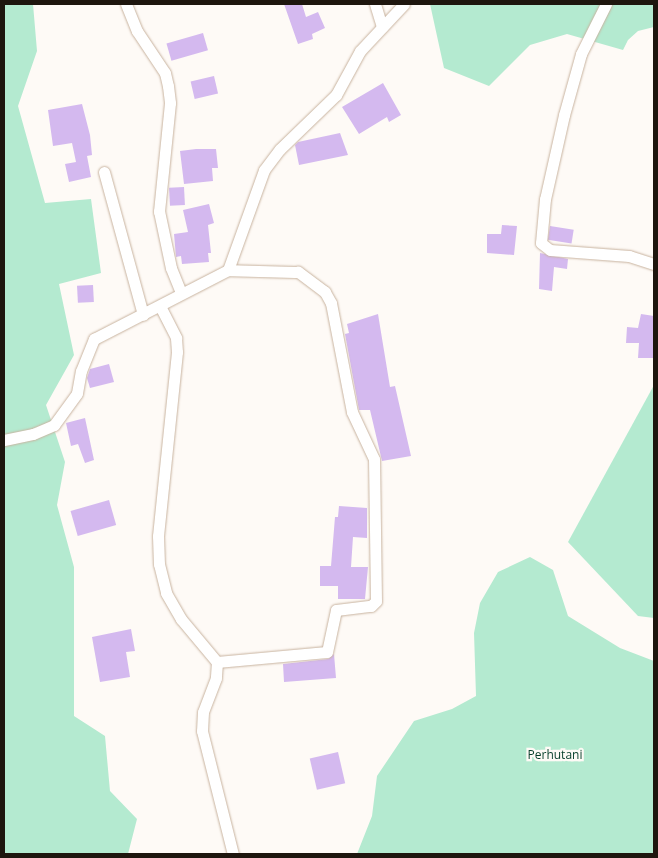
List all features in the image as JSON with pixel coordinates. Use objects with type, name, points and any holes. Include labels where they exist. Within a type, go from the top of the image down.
[{"type":"street","points":[[126,4],[137,32],[165,73],[168,86],[170,104],[159,211],[170,268],[182,293]]},
{"type":"street","points":[[375,4],[382,27]]},
{"type":"street","points":[[228,270],[264,170],[280,150],[336,95],[360,51],[404,4]]},
{"type":"street","points":[[606,4],[581,54],[564,115],[545,199],[541,243],[550,250],[629,256],[654,264]]},
{"type":"street","points":[[104,172],[143,315]]},
{"type":"street","points":[[4,440],[34,434],[54,425],[77,393],[81,370],[94,339],[228,270],[298,272],[325,292],[331,302],[352,412],[374,459],[376,601],[371,606],[336,610],[327,652],[217,662]]},
{"type":"street","points":[[160,306],[176,338],[177,352],[158,536],[159,564],[166,592],[180,619],[217,662],[216,678],[203,712],[202,731],[233,854]]},
{"type":"green space","points":[[4,4],[33,4],[37,51],[18,106],[45,203],[91,199],[101,273],[59,284],[74,355],[46,405],[65,462],[57,505],[74,567],[74,716],[105,736],[110,791],[137,819],[128,854],[4,854]]},
{"type":"green space","points":[[430,4],[654,4],[654,27],[638,31],[628,40],[623,50],[567,34],[530,45],[489,86],[444,68]]},
{"type":"green space","points":[[654,385],[654,618],[638,616],[568,542]]},
{"type":"green space","name":"Perhutani","points":[[530,557],[553,570],[568,616],[620,648],[654,661],[654,854],[357,854],[372,816],[377,776],[414,721],[452,709],[476,696],[474,633],[480,603],[498,572]]},
{"type":"building","points":[[284,4],[302,4],[306,17],[318,12],[325,28],[312,34],[313,39],[298,44]]},
{"type":"building","points":[[203,33],[208,50],[171,61],[166,43]]},
{"type":"building","points":[[214,76],[218,94],[195,99],[191,81]]},
{"type":"building","points":[[383,83],[401,115],[389,122],[387,117],[359,134],[342,107]]},
{"type":"building","points":[[82,104],[90,135],[92,155],[87,156],[91,177],[69,182],[65,164],[76,162],[72,143],[53,146],[48,110]]},
{"type":"building","points":[[340,133],[348,155],[299,165],[295,145],[298,142]]},
{"type":"building","points":[[216,149],[218,168],[212,168],[213,181],[184,184],[180,151]]},
{"type":"building","points":[[184,187],[185,205],[170,206],[169,188]]},
{"type":"building","points":[[209,204],[214,223],[208,225],[211,253],[208,253],[209,262],[182,264],[181,256],[176,257],[174,234],[188,232],[183,210]]},
{"type":"building","points":[[502,225],[517,226],[514,255],[487,253],[487,234],[501,234]]},
{"type":"building","points":[[550,226],[574,230],[572,244],[548,240]]},
{"type":"building","points":[[540,253],[568,259],[567,269],[554,267],[552,291],[539,289]]},
{"type":"building","points":[[93,285],[94,302],[78,303],[77,286]]},
{"type":"building","points":[[378,314],[390,387],[395,386],[411,456],[382,461],[370,410],[359,410],[345,334],[349,333],[347,324]]},
{"type":"building","points":[[641,314],[654,316],[653,358],[638,358],[639,343],[626,343],[627,327],[638,328]]},
{"type":"building","points":[[109,364],[114,382],[90,388],[87,378],[90,369]]},
{"type":"building","points":[[85,418],[94,460],[85,463],[78,444],[71,446],[66,423]]},
{"type":"building","points":[[109,500],[116,525],[78,536],[71,511]]},
{"type":"building","points":[[339,506],[367,508],[367,538],[353,537],[351,567],[368,567],[365,599],[338,599],[338,586],[320,586],[320,566],[331,566],[335,517],[338,517]]},
{"type":"building","points":[[131,629],[135,651],[126,652],[130,677],[100,682],[92,637]]},
{"type":"building","points":[[334,654],[336,678],[284,682],[283,664],[328,659]]},
{"type":"building","points":[[338,752],[345,783],[317,790],[310,759]]}]
